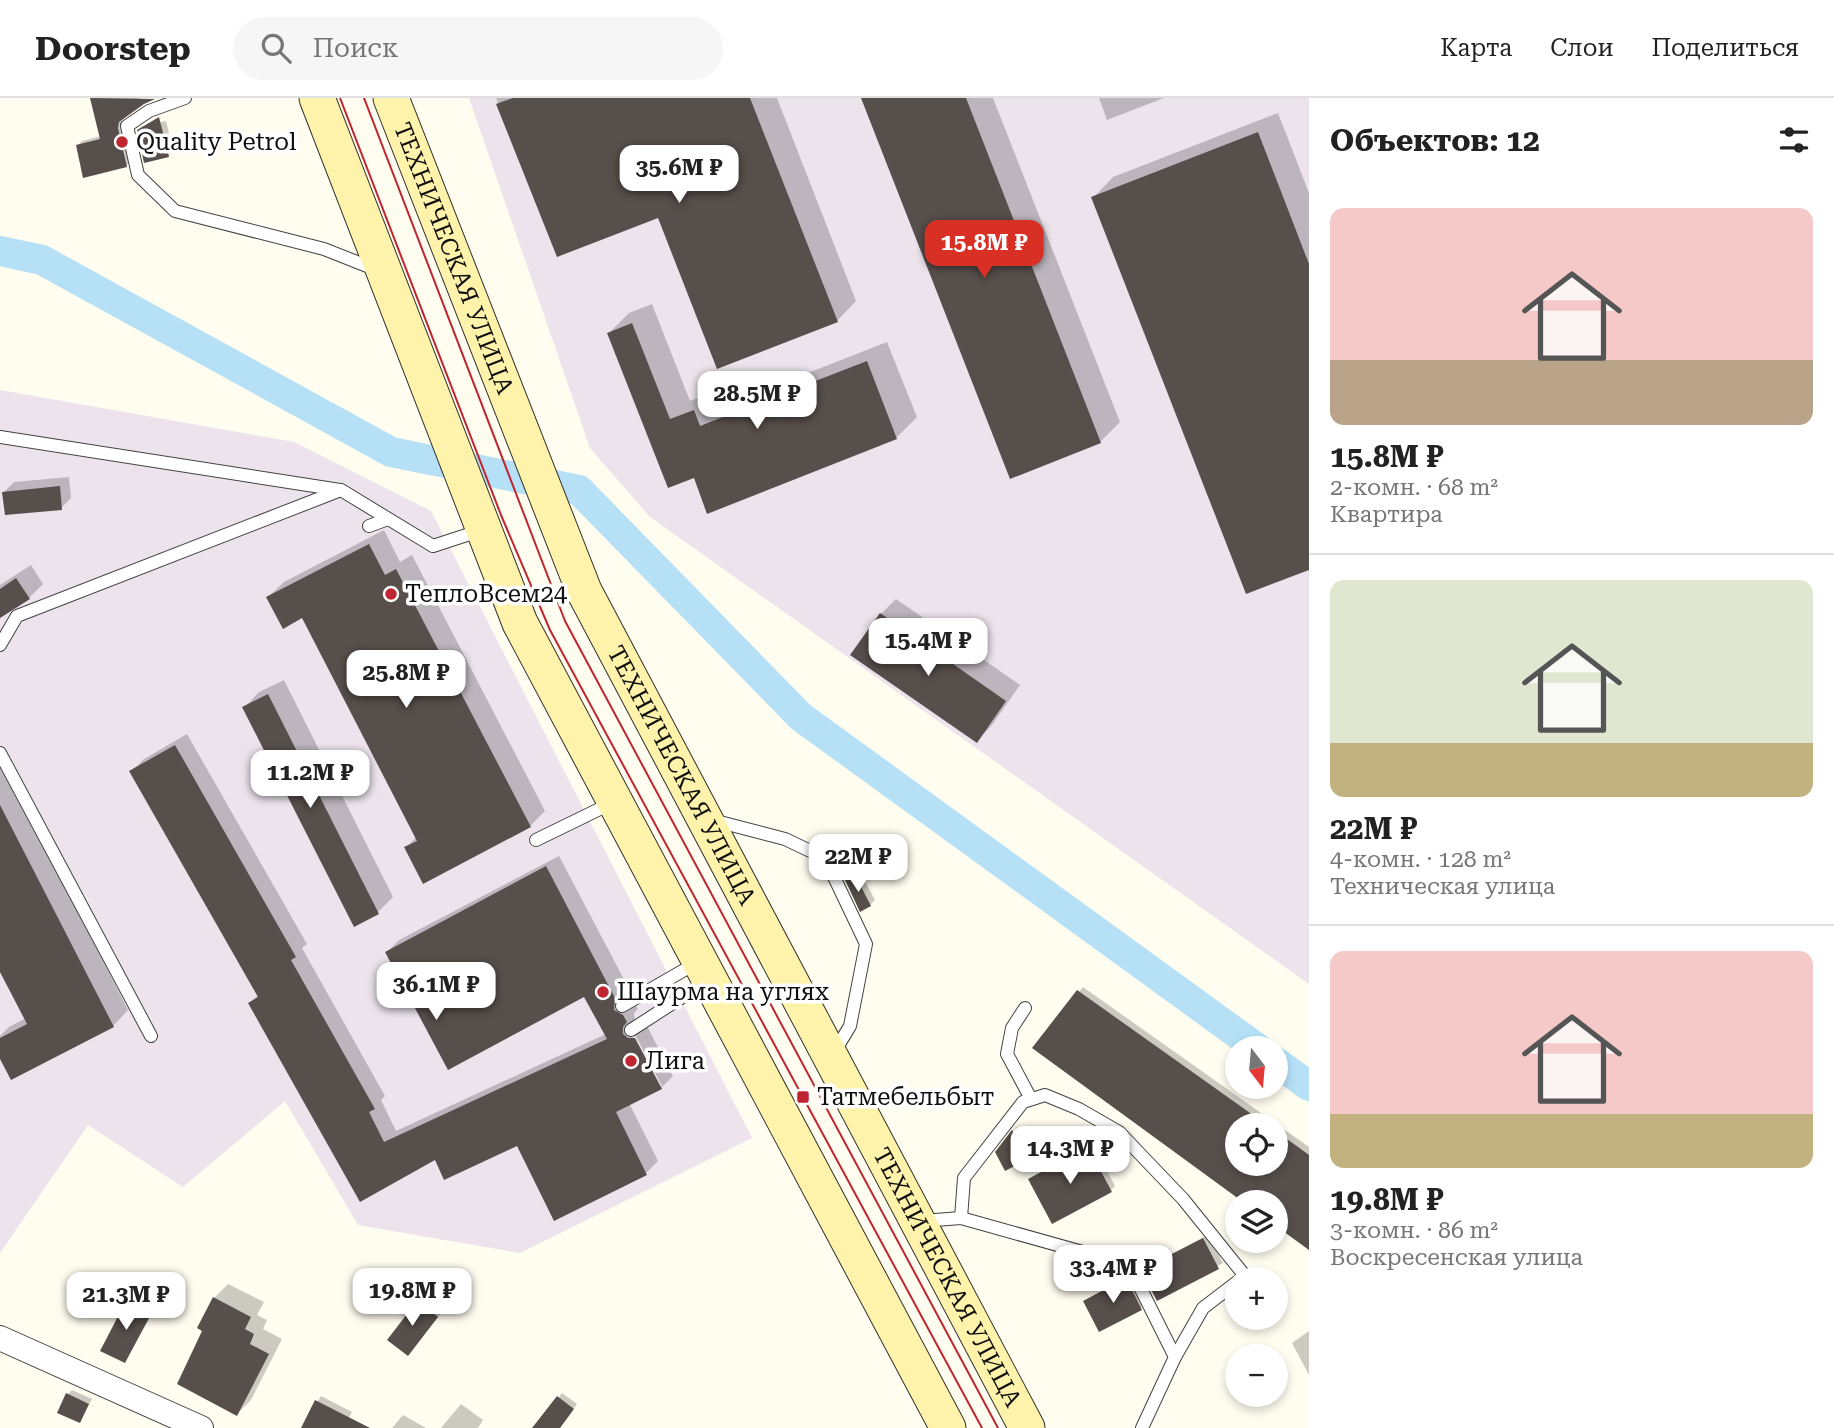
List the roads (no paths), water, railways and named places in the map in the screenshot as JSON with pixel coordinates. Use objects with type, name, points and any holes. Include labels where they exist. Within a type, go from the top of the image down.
[{"type":"main road","points":[[317,98],[520,623],[948,1428]]},
{"type":"main road","name":"ТЕХНИЧЕСКАЯ УЛИЦА","points":[[391,98],[584,591],[1027,1428]]},
{"type":"street","points":[[0,1338],[201,1428]]},
{"type":"lane","points":[[185,98],[149,111],[127,126],[138,176],[175,211],[324,249],[384,273]]},
{"type":"lane","points":[[0,437],[341,491],[433,546],[479,519]]},
{"type":"lane","points":[[0,645],[17,616],[341,491]]},
{"type":"lane","points":[[369,526],[388,519]]},
{"type":"lane","points":[[0,754],[151,1036]]},
{"type":"lane","points":[[536,840],[615,802]]},
{"type":"lane","points":[[704,818],[785,839],[825,858],[866,944],[850,1027],[831,1057]]},
{"type":"lane","points":[[622,1006],[705,970]]},
{"type":"lane","points":[[631,1030],[705,970]]},
{"type":"lane","points":[[1025,1008],[1012,1028],[1007,1054],[1031,1099]]},
{"type":"lane","points":[[961,1218],[964,1178],[1023,1102],[1045,1095],[1079,1109],[1119,1132],[1182,1199],[1238,1267]]},
{"type":"lane","points":[[918,1222],[961,1218],[1129,1265],[1175,1357]]},
{"type":"lane","points":[[1142,1428],[1175,1357],[1203,1308],[1225,1292]]},
{"type":"waterway","points":[[0,251],[42,260],[391,452],[579,490],[801,717],[1240,1036]]},
{"type":"waterway","points":[[1288,1071],[1309,1086]]},
{"type":"tram line","points":[[340,98],[501,515],[550,630],[982,1428]]},
{"type":"tram line","points":[[364,98],[565,621],[998,1428]]},
{"type":"place","name":"Quality Petrol","points":[[122,142]]},
{"type":"place","name":"ТеплоВсем24","points":[[391,594]]},
{"type":"place","name":"Шаурма на углях","points":[[603,992]]},
{"type":"place","name":"Лига","points":[[631,1061]]},
{"type":"place","name":"Татмебельбыт","points":[[803,1097]]}]
